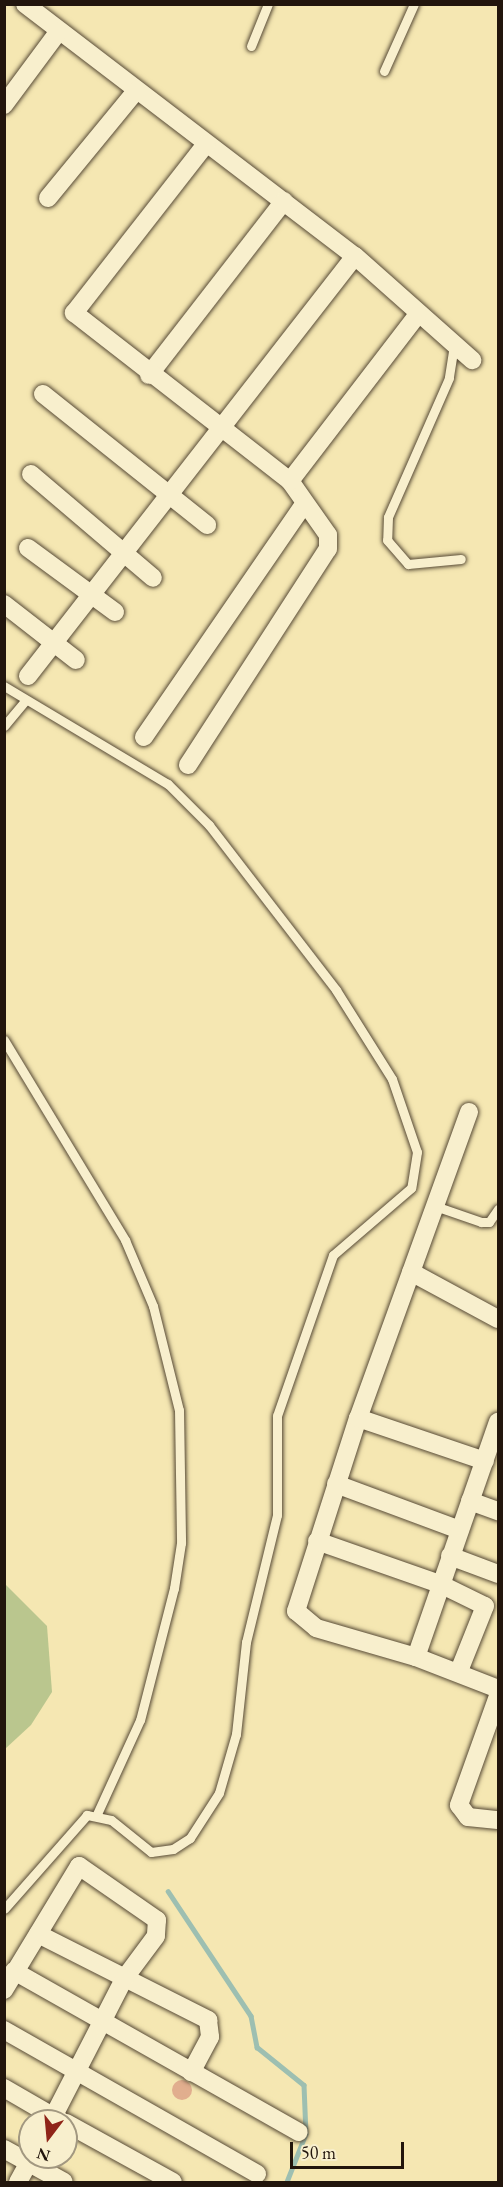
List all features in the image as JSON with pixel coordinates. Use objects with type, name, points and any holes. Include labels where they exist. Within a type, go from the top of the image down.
[{"type":"street","points":[[25,4],[355,256],[472,360]]},
{"type":"street","points":[[4,105],[59,31]]},
{"type":"street","points":[[48,198],[136,91]]},
{"type":"street","points":[[188,765],[323,562],[328,535],[303,506],[290,481],[149,375],[74,313],[206,144]]},
{"type":"street","points":[[149,375],[284,201]]},
{"type":"street","points":[[28,676],[219,427],[355,256]]},
{"type":"street","points":[[290,481],[418,314]]},
{"type":"street","points":[[43,394],[207,525]]},
{"type":"street","points":[[31,474],[153,578]]},
{"type":"street","points":[[144,737],[303,506]]},
{"type":"street","points":[[28,548],[114,612]]},
{"type":"street","points":[[4,604],[76,660]]},
{"type":"street","points":[[469,1112],[357,1418],[297,1601],[299,1618],[316,1628],[459,1671],[498,1689]]},
{"type":"street","points":[[411,1272],[498,1319]]},
{"type":"street","points":[[357,1418],[485,1461]]},
{"type":"street","points":[[416,1657],[470,1501],[495,1442],[498,1422]]},
{"type":"street","points":[[336,1484],[460,1530]]},
{"type":"street","points":[[470,1501],[498,1511]]},
{"type":"street","points":[[317,1541],[440,1584],[484,1606],[459,1671]]},
{"type":"street","points":[[450,1556],[498,1574]]},
{"type":"street","points":[[498,1696],[459,1805],[468,1817],[498,1820]]},
{"type":"street","points":[[4,1990],[79,1866],[157,1920],[156,1936],[124,1979],[104,2023],[77,2072],[63,2109]]},
{"type":"street","points":[[38,1934],[208,2020],[210,2037],[191,2072]]},
{"type":"street","points":[[15,1971],[299,2132]]},
{"type":"street","points":[[4,2030],[257,2174]]},
{"type":"street","points":[[4,2088],[38,2109]]},
{"type":"street","points":[[78,2132],[173,2182]]},
{"type":"street","points":[[4,2149],[18,2155]]},
{"type":"street","points":[[44,2169],[64,2182]]},
{"type":"lane","points":[[251,46],[268,4]]},
{"type":"lane","points":[[384,71],[414,4]]},
{"type":"lane","points":[[454,345],[449,378],[388,517],[387,540],[408,564],[461,559]]},
{"type":"lane","points":[[4,686],[168,784],[209,825],[342,1000],[392,1079],[417,1152],[411,1188],[397,1205],[348,1240],[325,1275],[277,1416],[281,1491],[246,1642],[229,1766],[207,1814],[174,1849],[151,1852],[96,1814]]},
{"type":"lane","points":[[4,726],[26,700]]},
{"type":"lane","points":[[4,1040],[124,1240],[153,1306],[179,1410],[181,1543],[174,1588],[140,1720],[96,1814],[79,1821],[4,1909]]},
{"type":"lane","points":[[435,1206],[481,1222],[489,1222],[498,1209]]},
{"type":"green space","points":[[5,1584],[47,1626],[52,1692],[31,1725],[5,1749]]},
{"type":"building","points":[[182,2080],[189,2083],[192,2090],[189,2097],[182,2100],[175,2097],[172,2090],[175,2083]]},
{"type":"waterway","points":[[168,1891],[251,2016],[257,2047],[304,2085],[306,2134],[287,2182]]}]
